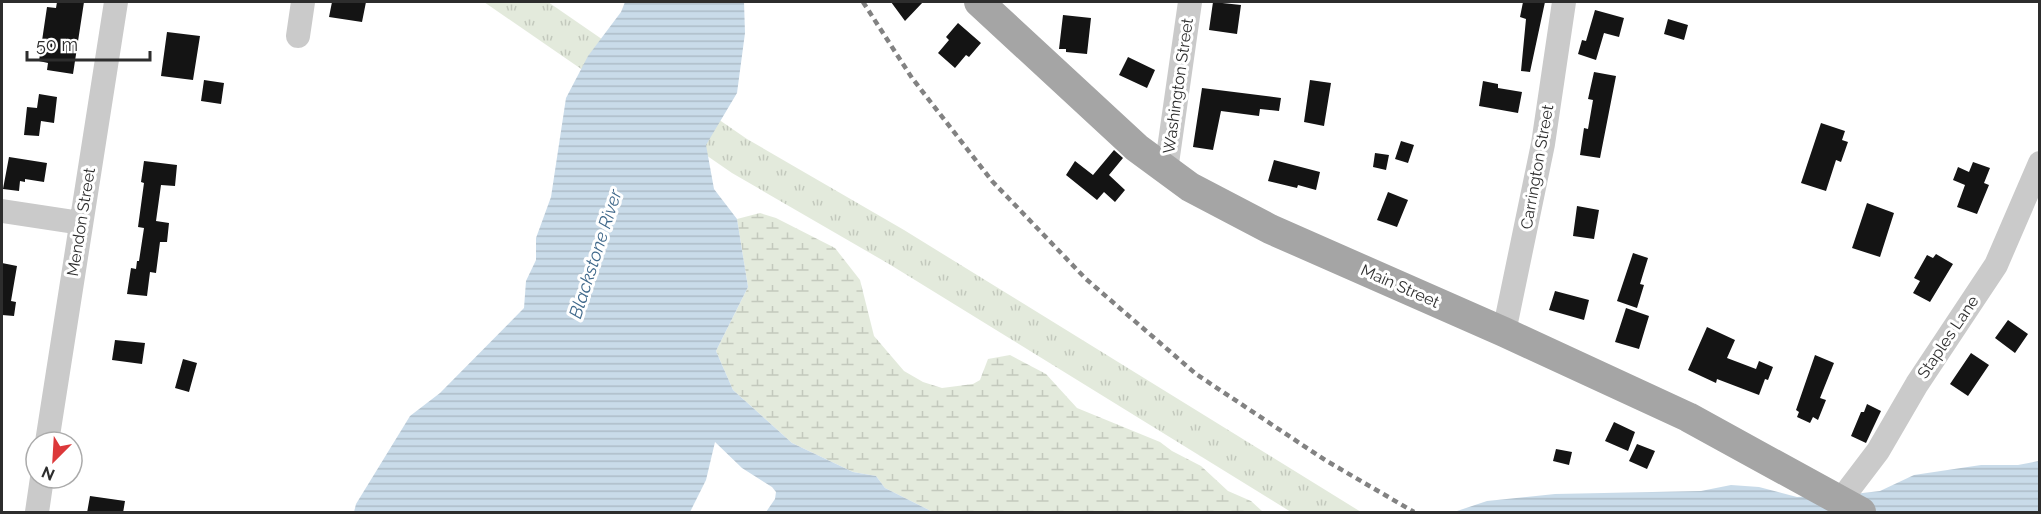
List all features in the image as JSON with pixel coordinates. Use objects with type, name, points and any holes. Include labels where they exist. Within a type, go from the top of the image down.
[{"type":"main road","name":"Main Street","points":[[979,2],[1137,148],[1190,187],[1270,229],[1504,332],[1688,417],[1810,484],[1850,500]]},
{"type":"street","name":"Mendon Street","points":[[49,430],[116,2]]},
{"type":"street","points":[[298,36],[303,2]]},
{"type":"street","name":"Washington Street","points":[[1166,170],[1190,2]]},
{"type":"street","name":"Carrington Street","points":[[1504,332],[1543,144],[1564,2]]},
{"type":"street","name":"Staples Lane","points":[[1850,500],[1917,384],[1996,265],[2040,163]]},
{"type":"street","points":[[2,211],[81,223]]},
{"type":"street","points":[[37,513],[40,490]]},
{"type":"green space","points":[[484,2],[548,2],[747,139],[904,230],[1361,512],[1291,512],[889,264],[732,173]]},
{"type":"green space","points":[[760,213],[776,218],[835,248],[860,280],[874,336],[904,371],[923,382],[942,388],[973,384],[980,380],[988,359],[1010,355],[1046,374],[1077,408],[1160,442],[1201,466],[1228,491],[1251,501],[1263,512],[933,512],[885,488],[876,476],[853,472],[792,443],[733,390],[716,351],[748,287],[737,219]]},
{"type":"water","name":"Blackstone River","points":[[625,2],[744,2],[745,33],[737,93],[706,145],[714,189],[737,219],[748,287],[716,351],[733,390],[792,443],[853,472],[876,476],[885,488],[933,512],[766,512],[775,499],[776,492],[742,468],[715,442],[706,480],[690,512],[354,512],[356,504],[410,416],[440,393],[524,308],[526,281],[536,260],[536,238],[551,197],[566,98],[588,56],[621,12]]},
{"type":"water","points":[[2039,461],[2039,512],[1454,512],[1487,501],[1555,494],[1701,491],[1731,485],[1759,487],[1797,497],[1854,494],[1880,491],[1914,475],[1981,465],[2018,465]]},
{"type":"building","points":[[57,2],[84,2],[73,74],[47,70],[48,63],[39,61],[47,7],[56,8]]},
{"type":"building","points":[[332,2],[366,2],[362,22],[329,17]]},
{"type":"building","points":[[891,2],[923,2],[905,21]]},
{"type":"building","points":[[1213,2],[1241,5],[1237,34],[1209,30]]},
{"type":"building","points":[[1523,2],[1545,2],[1530,72],[1521,71],[1526,19],[1520,17]]},
{"type":"building","points":[[1595,10],[1624,18],[1619,37],[1604,33],[1596,60],[1578,54],[1582,40],[1586,41]]},
{"type":"building","points":[[1063,15],[1091,18],[1087,54],[1059,49]]},
{"type":"building","points":[[1668,19],[1688,25],[1684,40],[1664,34]]},
{"type":"building","points":[[958,23],[981,43],[955,68],[938,53],[949,40],[946,37]]},
{"type":"building","points":[[167,32],[200,36],[193,80],[161,76]]},
{"type":"building","points":[[1128,57],[1155,70],[1147,88],[1119,75]]},
{"type":"building","points":[[1594,72],[1616,76],[1600,158],[1580,155],[1584,128],[1588,129],[1593,100],[1588,99]]},
{"type":"building","points":[[204,80],[224,83],[221,104],[201,101]]},
{"type":"building","points":[[1310,80],[1331,83],[1324,126],[1304,122]]},
{"type":"building","points":[[1483,81],[1498,84],[1498,88],[1522,92],[1518,113],[1479,106]]},
{"type":"building","points":[[1202,88],[1281,98],[1279,111],[1260,109],[1259,116],[1221,111],[1213,150],[1193,147]]},
{"type":"building","points":[[39,94],[57,97],[54,123],[41,121],[39,136],[24,135],[27,107],[37,108]]},
{"type":"building","points":[[1821,123],[1845,131],[1842,140],[1848,142],[1841,162],[1836,160],[1826,191],[1801,183]]},
{"type":"building","points":[[1401,141],[1414,145],[1408,163],[1395,159]]},
{"type":"building","points":[[1114,150],[1123,158],[1109,175],[1125,190],[1115,202],[1104,192],[1097,200],[1066,175],[1075,161],[1093,175]]},
{"type":"building","points":[[1375,153],[1389,155],[1386,170],[1373,167]]},
{"type":"building","points":[[9,157],[47,163],[44,182],[25,179],[25,182],[20,181],[19,191],[3,189]]},
{"type":"building","points":[[1274,160],[1320,172],[1316,190],[1268,181]]},
{"type":"building","points":[[144,161],[177,165],[175,186],[161,185],[156,221],[169,223],[167,242],[160,242],[156,273],[150,272],[147,296],[127,294],[131,268],[136,269],[137,261],[139,261],[144,228],[138,227],[144,183],[141,182]]},
{"type":"building","points":[[1973,162],[1990,168],[1984,183],[1989,185],[1977,214],[1957,207],[1965,185],[1953,180],[1958,167],[1969,172]]},
{"type":"building","points":[[1388,192],[1408,200],[1397,227],[1377,220]]},
{"type":"building","points":[[1867,203],[1894,213],[1880,257],[1852,248]]},
{"type":"building","points":[[1577,206],[1599,210],[1594,239],[1573,236]]},
{"type":"building","points":[[1633,253],[1648,258],[1640,284],[1644,285],[1637,308],[1617,301]]},
{"type":"building","points":[[1936,254],[1953,264],[1930,302],[1913,293],[1920,281],[1914,278],[1927,255],[1933,258]]},
{"type":"building","points":[[2,263],[17,266],[11,301],[16,302],[14,316],[2,315]]},
{"type":"building","points":[[1555,291],[1589,300],[1584,320],[1549,310]]},
{"type":"building","points":[[1626,308],[1649,316],[1639,349],[1615,342]]},
{"type":"building","points":[[2008,320],[2028,334],[2015,353],[1995,338]]},
{"type":"building","points":[[1707,327],[1735,340],[1727,358],[1756,369],[1759,361],[1773,367],[1759,395],[1717,379],[1716,383],[1688,370]]},
{"type":"building","points":[[115,340],[145,343],[142,364],[112,360]]},
{"type":"building","points":[[1971,353],[1989,365],[1968,396],[1950,384]]},
{"type":"building","points":[[1815,355],[1834,363],[1820,398],[1826,400],[1818,420],[1813,417],[1810,423],[1797,417],[1799,412],[1796,410]]},
{"type":"building","points":[[183,359],[197,363],[189,392],[175,388]]},
{"type":"building","points":[[1867,404],[1881,411],[1866,443],[1851,436]]},
{"type":"building","points":[[1614,422],[1635,432],[1628,451],[1605,441]]},
{"type":"building","points":[[1637,444],[1655,451],[1647,469],[1629,461]]},
{"type":"building","points":[[1556,449],[1572,452],[1569,465],[1553,461]]},
{"type":"building","points":[[90,496],[125,501],[123,513],[87,513]]},
{"type":"railway","points":[[863,2],[912,78],[992,181],[1086,279],[1196,374],[1325,460],[1414,512]]}]
